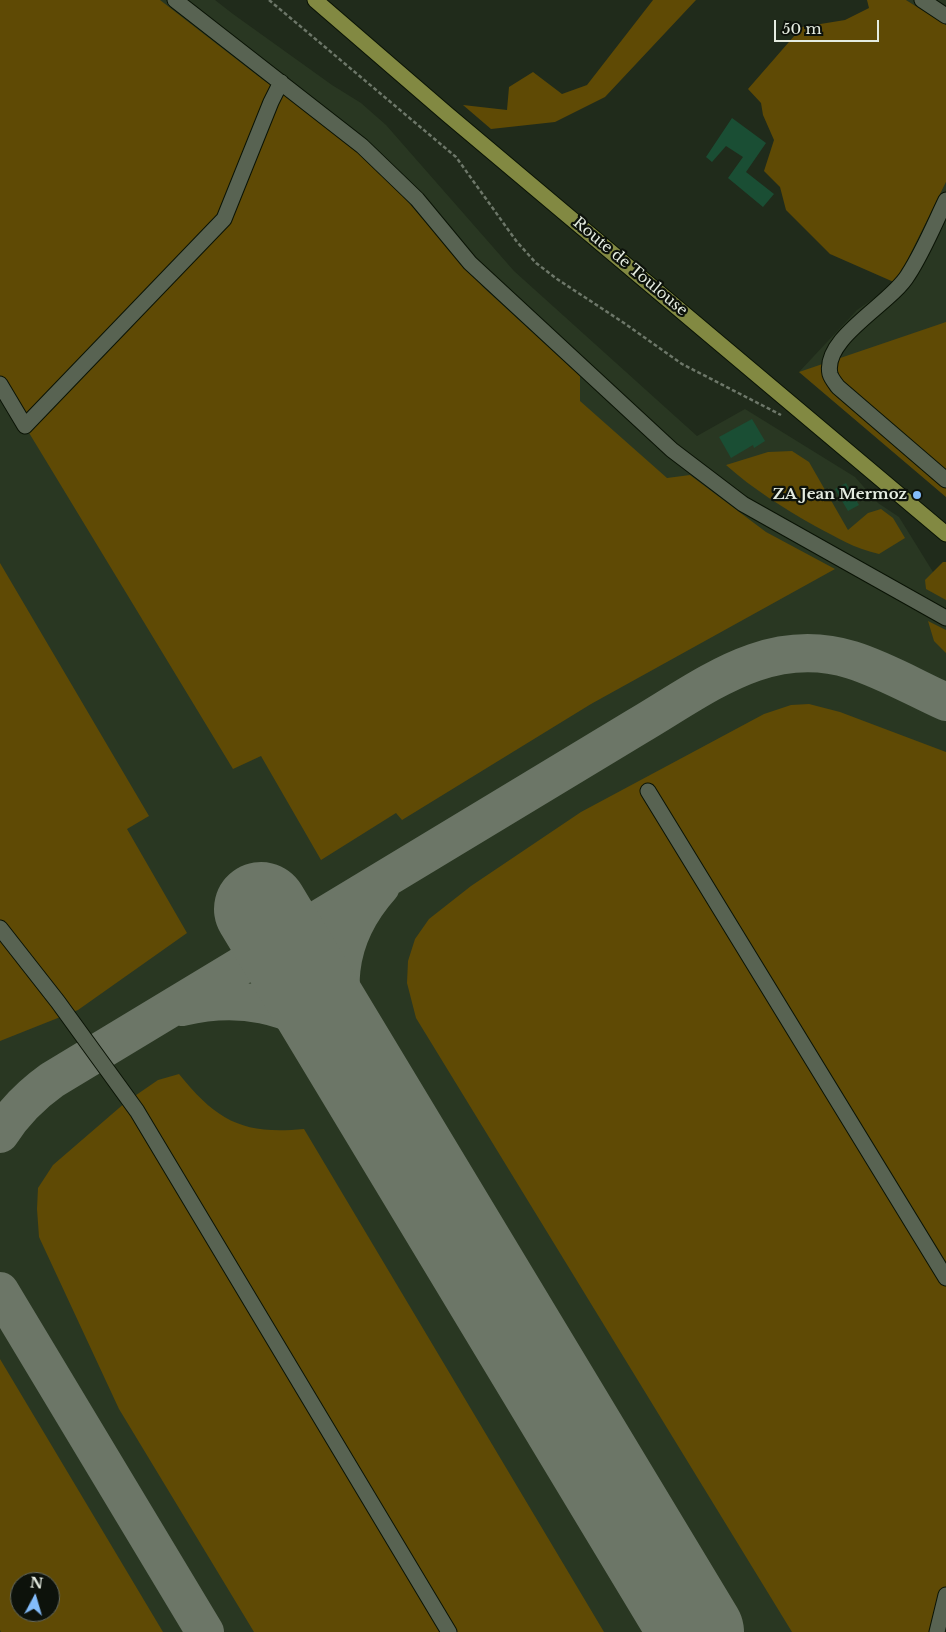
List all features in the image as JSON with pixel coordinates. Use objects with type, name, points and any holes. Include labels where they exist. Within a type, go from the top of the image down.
[{"type":"main road","name":"Route de Toulouse","points":[[315,0],[447,114],[946,534]]},
{"type":"lane","points":[[175,0],[362,146],[417,199],[470,263],[672,450],[743,504],[946,618]]},
{"type":"lane","points":[[922,0],[946,16]]},
{"type":"lane","points":[[0,384],[25,426],[224,219],[270,102],[281,82]]},
{"type":"lane","points":[[946,200],[908,276],[895,292],[848,331],[832,354],[829,365],[830,376],[838,387],[946,480]]},
{"type":"lane","points":[[648,791],[946,1278]]},
{"type":"lane","points":[[0,928],[58,1002],[137,1111],[449,1632]]},
{"type":"lane","points":[[937,1632],[946,1595]]},
{"type":"path","points":[[269,0],[456,157],[517,242],[536,263],[682,364],[784,417]]},
{"type":"shaded area","points":[[0,0],[215,0],[332,85],[361,103],[386,125],[514,271],[697,436],[745,409],[855,477],[878,503],[899,517],[946,593],[946,1632],[0,1632]]},
{"type":"shaded area","points":[[0,0],[160,0],[262,79],[344,138],[386,177],[483,287],[580,376],[580,401],[667,478],[690,475],[766,532],[835,569],[591,704],[402,820],[396,813],[321,860],[261,756],[233,769],[0,385]]},
{"type":"shaded area","points":[[653,0],[696,0],[605,97],[555,122],[491,129],[463,105],[507,110],[509,87],[533,72],[562,94],[587,85]]},
{"type":"shaded area","points":[[867,0],[906,0],[946,25],[946,182],[896,283],[830,254],[786,210],[780,187],[764,171],[774,140],[763,115],[761,103],[748,89],[802,27],[845,20],[869,8]]},
{"type":"shaded area","points":[[906,0],[946,0],[946,25]]},
{"type":"shaded area","points":[[946,182],[946,497],[799,372],[857,310],[896,283]]},
{"type":"shaded area","points":[[946,322],[946,497],[799,372]]},
{"type":"shaded area","points":[[792,451],[809,462],[848,530],[868,513],[881,509],[893,518],[905,538],[879,554],[853,546],[780,505],[726,465],[768,452]]},
{"type":"shaded area","points":[[943,562],[946,562],[946,600],[926,589],[925,580]]},
{"type":"shaded area","points":[[0,563],[149,816],[127,829],[187,933],[78,1010],[0,1041]]},
{"type":"shaded area","points":[[928,621],[946,630],[946,653],[934,641]]},
{"type":"shaded area","points":[[809,704],[840,712],[946,752],[946,1632],[792,1632],[416,1018],[407,983],[408,961],[415,939],[429,919],[471,886],[581,812],[764,714],[791,705]]},
{"type":"shaded area","points":[[179,1074],[206,1103],[219,1114],[233,1121],[248,1127],[264,1130],[304,1129],[604,1632],[254,1632],[119,1409],[39,1237],[38,1188],[53,1165],[126,1102],[158,1080]]},
{"type":"shaded area","points":[[0,1359],[163,1632],[1,1632],[0,1630]]},
{"type":"building","points":[[732,118],[766,143],[746,172],[774,194],[763,207],[728,178],[743,157],[726,146],[712,162],[706,157]]},
{"type":"building","points":[[752,419],[765,441],[754,448],[753,445],[731,458],[719,437]]},
{"type":"building","points":[[846,483],[859,505],[848,511],[835,489]]},
{"type":"taxiway","points":[[0,1134],[23,1104],[52,1080],[688,695],[739,668],[766,659],[793,654],[822,654],[864,664],[946,702]]},
{"type":"taxiway","points":[[353,1061],[342,1013],[342,969],[353,927],[381,886]]},
{"type":"taxiway","points":[[182,1007],[223,1001],[263,1004],[301,1017],[337,1043],[353,1061]]},
{"type":"taxiway","points":[[0,1291],[205,1632]]},
{"type":"runway","points":[[261,909],[697,1632]]},
{"type":"place","name":"ZA Jean Mermoz","points":[[917,495]]}]
